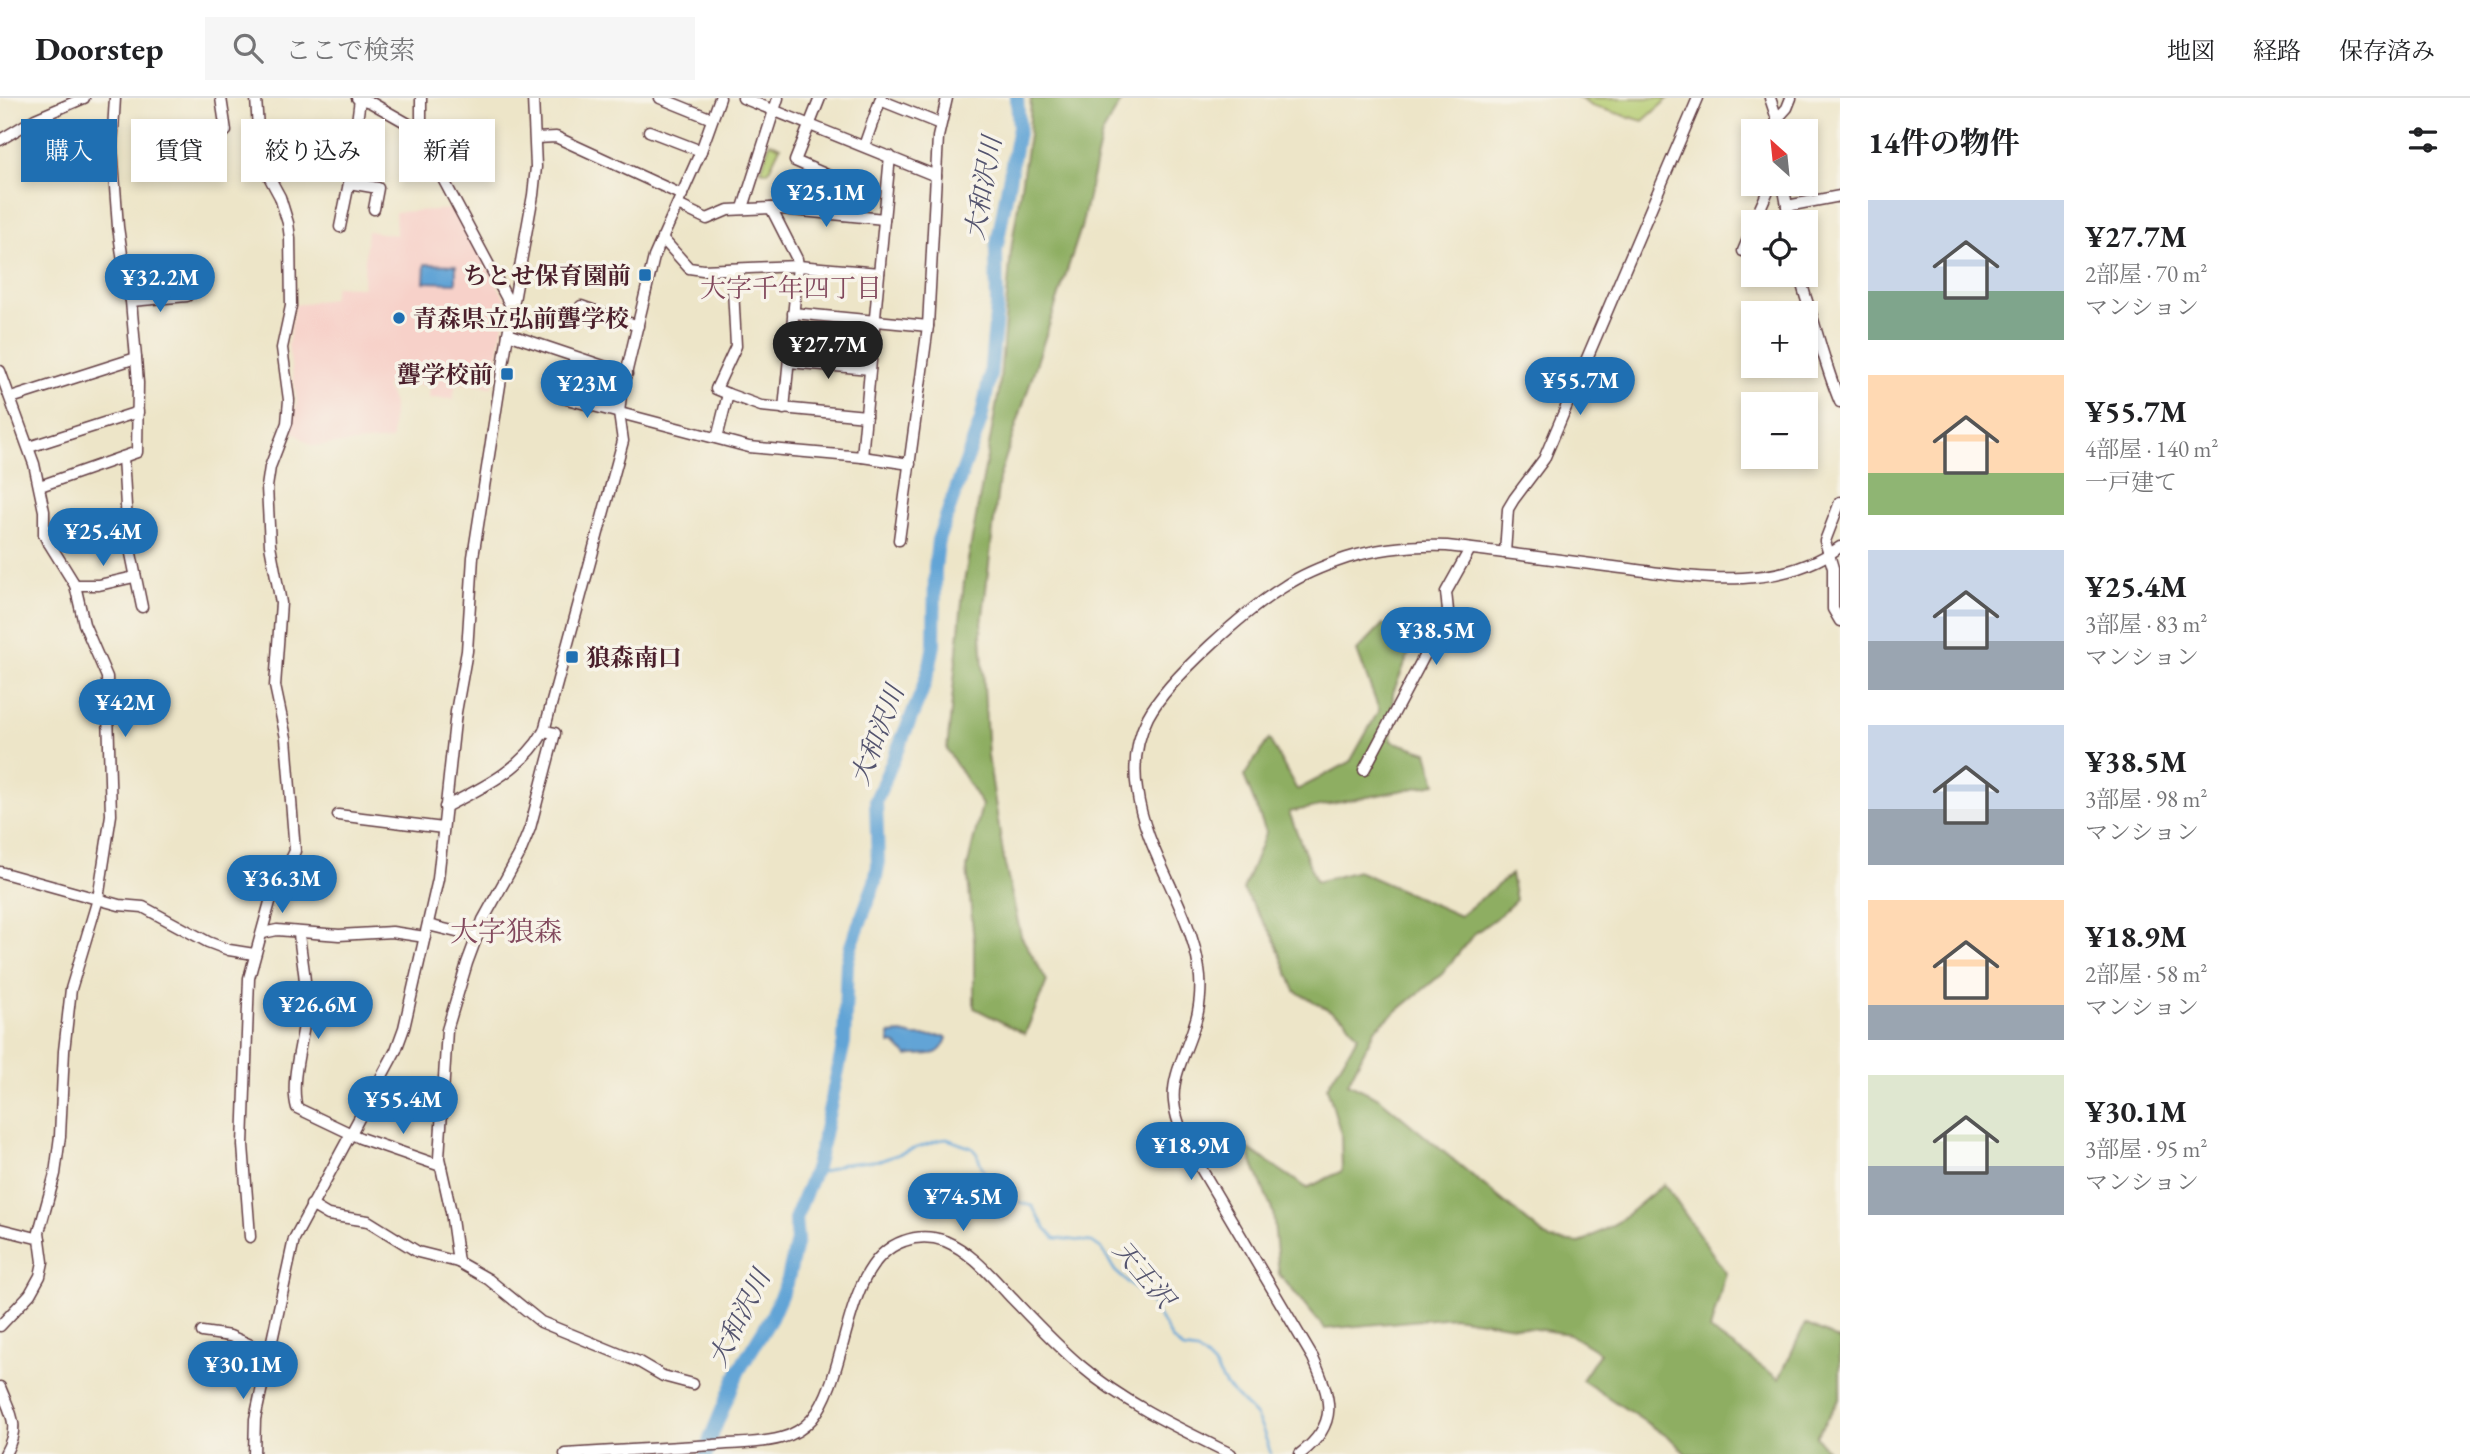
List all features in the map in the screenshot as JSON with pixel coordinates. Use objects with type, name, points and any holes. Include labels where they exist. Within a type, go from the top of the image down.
[{"type":"street","points":[[0,140],[35,120],[84,98]]},
{"type":"street","points":[[40,486],[137,452],[136,358],[131,301],[117,214],[112,147],[115,98]]},
{"type":"street","points":[[221,98],[224,119]]},
{"type":"street","points":[[250,1237],[243,1145],[248,978],[270,902],[295,851],[286,738],[275,686],[281,603],[271,557],[267,487],[270,467],[287,423],[289,400],[282,348],[291,306],[290,239],[280,197],[260,160],[256,98]]},
{"type":"street","points":[[421,98],[421,119]]},
{"type":"street","points":[[254,1454],[255,1419],[290,1250],[311,1205],[400,1039],[438,879],[456,712],[467,651],[473,557],[508,334],[532,203],[536,138],[533,98]]},
{"type":"street","points":[[660,98],[712,119]]},
{"type":"street","points":[[445,807],[504,775],[535,745],[544,731],[623,441],[619,413],[654,257],[701,151],[720,98]]},
{"type":"street","points":[[743,98],[936,176]]},
{"type":"street","points":[[743,208],[778,98]]},
{"type":"street","points":[[820,98],[795,161],[846,183],[844,215]]},
{"type":"street","points":[[899,540],[928,326],[940,124],[947,98]]},
{"type":"street","points":[[1505,553],[1508,509],[1544,459],[1698,98]]},
{"type":"street","points":[[1770,98],[1777,119],[1787,108],[1791,98]]},
{"type":"street","points":[[340,227],[349,183],[359,99],[370,102],[400,119]]},
{"type":"street","points":[[864,146],[881,99],[940,124]]},
{"type":"street","points":[[649,131],[701,151]]},
{"type":"street","points":[[536,138],[556,137],[680,200],[707,219],[728,209],[743,208],[771,208],[884,219]]},
{"type":"street","points":[[862,457],[890,156]]},
{"type":"street","points":[[443,182],[513,310]]},
{"type":"street","points":[[349,183],[378,188],[374,209]]},
{"type":"street","points":[[1785,196],[1788,210]]},
{"type":"street","points":[[1787,206],[1840,196]]},
{"type":"street","points":[[771,208],[798,266],[784,409]]},
{"type":"street","points":[[662,238],[689,268],[798,266],[879,273]]},
{"type":"street","points":[[732,268],[736,346],[716,389],[761,407],[866,416]]},
{"type":"street","points":[[1802,287],[1824,362],[1840,402]]},
{"type":"street","points":[[131,301],[187,296]]},
{"type":"street","points":[[581,306],[638,326]]},
{"type":"street","points":[[793,313],[928,326]]},
{"type":"street","points":[[508,334],[627,374]]},
{"type":"street","points":[[11,398],[136,358]]},
{"type":"street","points":[[789,362],[870,369]]},
{"type":"street","points":[[0,371],[29,447],[40,486],[44,535],[75,585],[85,624],[107,677],[111,816],[98,899],[71,989],[64,1051],[61,1136],[55,1174],[40,1223],[43,1262],[40,1276],[30,1294],[0,1326]]},
{"type":"street","points":[[717,438],[728,394]]},
{"type":"street","points":[[563,398],[749,447],[910,464]]},
{"type":"street","points":[[29,447],[138,412]]},
{"type":"street","points":[[123,457],[128,540],[142,607]]},
{"type":"street","points":[[1840,502],[1825,541],[1833,568],[1833,609],[1840,621]]},
{"type":"street","points":[[47,541],[128,516]]},
{"type":"street","points":[[1300,1454],[1313,1444],[1329,1416],[1329,1400],[1325,1386],[1313,1358],[1186,1143],[1173,1100],[1176,1078],[1199,1005],[1200,970],[1192,938],[1143,817],[1137,791],[1137,753],[1149,718],[1158,702],[1175,682],[1244,617],[1284,586],[1328,565],[1369,552],[1423,545],[1726,579],[1778,575],[1829,555],[1840,547]]},
{"type":"street","points":[[1364,770],[1448,611],[1446,592],[1470,549]]},
{"type":"street","points":[[75,585],[99,585],[134,577]]},
{"type":"street","points":[[458,1262],[439,1158],[445,1044],[467,963],[477,937],[530,828],[555,733],[544,731]]},
{"type":"street","points":[[338,815],[443,828]]},
{"type":"street","points":[[0,872],[118,905],[144,907],[208,942],[229,950],[254,954]]},
{"type":"street","points":[[428,925],[477,937]]},
{"type":"street","points":[[263,933],[277,930],[339,935],[392,932],[425,937]]},
{"type":"street","points":[[299,933],[306,990],[295,1101],[300,1111],[352,1132],[360,1138],[441,1166]]},
{"type":"street","points":[[311,1205],[328,1215],[368,1221],[418,1252],[458,1262],[488,1279],[541,1322],[639,1363],[663,1376],[693,1384]]},
{"type":"street","points":[[0,1229],[40,1239]]},
{"type":"street","points":[[565,1454],[743,1443],[779,1439],[791,1434],[810,1422],[827,1393],[870,1268],[888,1249],[899,1242],[923,1237],[937,1238],[963,1251],[1058,1345],[1106,1385],[1181,1430],[1231,1454]]},
{"type":"street","points":[[202,1332],[230,1336],[269,1353]]},
{"type":"street","points":[[0,1387],[15,1432],[5,1454]]},
{"type":"shaded area","name":"青森県立弘前聾学校","points":[[456,209],[508,304],[492,387],[456,383],[453,399],[429,398],[430,386],[394,383],[386,385],[393,404],[392,440],[312,446],[291,430],[297,402],[288,345],[295,305],[332,299],[335,286],[363,287],[367,231],[396,235],[395,212]]},
{"type":"green space","points":[[1031,98],[1123,98],[1102,134],[1081,228],[999,478],[981,633],[988,756],[1004,860],[1021,936],[1047,981],[1025,1034],[974,1008],[974,941],[967,868],[982,805],[947,750],[964,582],[999,391],[1011,250],[1029,135]]},
{"type":"green space","points":[[1579,98],[1669,98],[1643,121],[1592,106]]},
{"type":"green space","points":[[770,142],[780,147],[768,172],[761,170]]},
{"type":"green space","points":[[1383,624],[1412,646],[1393,693],[1391,741],[1427,752],[1436,784],[1289,812],[1316,882],[1358,871],[1460,916],[1511,874],[1516,900],[1474,934],[1442,974],[1375,1029],[1348,1083],[1379,1098],[1550,1240],[1580,1243],[1618,1222],[1664,1184],[1726,1273],[1710,1330],[1779,1379],[1805,1324],[1840,1340],[1840,1398],[1816,1436],[1831,1454],[1686,1454],[1671,1439],[1582,1380],[1600,1353],[1569,1334],[1454,1317],[1325,1329],[1279,1274],[1273,1212],[1246,1147],[1307,1188],[1342,1171],[1341,1134],[1327,1087],[1358,1036],[1345,1019],[1295,991],[1273,936],[1243,890],[1266,832],[1244,776],[1269,739],[1297,790],[1350,762],[1379,710],[1357,651]]},
{"type":"water","points":[[425,264],[456,265],[456,283],[424,282]]},
{"type":"water","points":[[889,1034],[947,1038],[936,1053],[908,1056],[894,1043],[890,1044]]},
{"type":"waterway","name":"大和沢川","points":[[706,1454],[739,1370],[771,1318],[788,1279],[797,1240],[795,1219],[816,1167],[823,1139],[844,1042],[847,963],[878,866],[876,800],[921,694],[930,665],[934,645],[938,540],[981,420],[990,376],[997,305],[996,250],[1019,127],[1017,98]]},
{"type":"waterway","name":"天王沢","points":[[812,1176],[842,1164],[882,1160],[939,1140],[947,1139],[972,1148],[991,1190],[1000,1196],[1032,1206],[1055,1238],[1092,1242],[1102,1249],[1115,1271],[1152,1304],[1172,1339],[1183,1349],[1197,1351],[1206,1358],[1226,1386],[1255,1415],[1271,1454]]},
{"type":"place","name":"ちとせ保育園前","points":[[645,275]]},
{"type":"place","name":"青森県立弘前聾学校","points":[[399,318]]},
{"type":"place","name":"聾学校前","points":[[507,374]]},
{"type":"place","name":"狼森南口","points":[[572,657]]},
{"type":"district","name":"大字千年四丁目","points":[[791,288]]},
{"type":"district","name":"大字狼森","points":[[506,931]]}]
